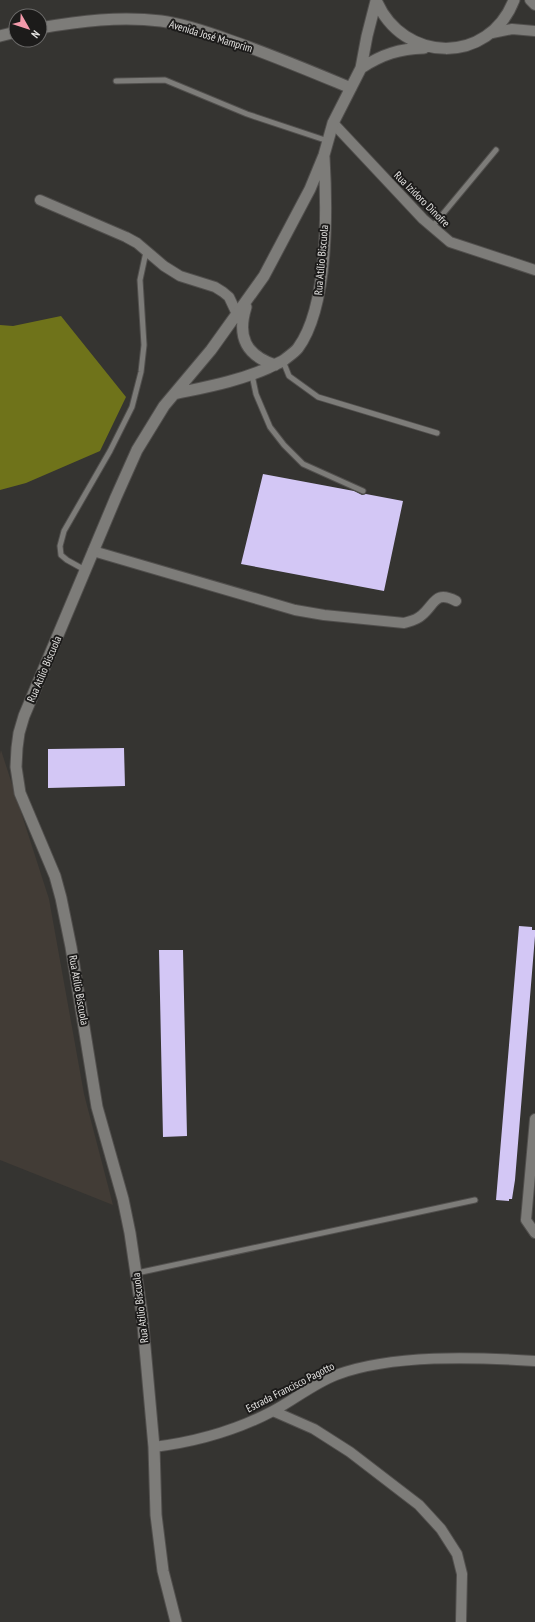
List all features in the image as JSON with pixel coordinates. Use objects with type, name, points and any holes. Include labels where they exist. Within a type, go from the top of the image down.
[{"type":"street","points":[[376,0],[385,18],[397,31],[413,42],[430,48]]},
{"type":"street","name":"Rua Atílio Biscuola","points":[[176,1622],[163,1571],[156,1515],[154,1447],[137,1273],[123,1199],[97,1107],[73,955],[61,898],[55,876],[20,793],[16,767],[19,733],[24,716],[137,450],[155,418],[211,350],[250,297],[278,250],[310,188],[324,155],[333,123],[361,68],[376,0]]},
{"type":"street","points":[[492,33],[509,13],[514,0]]},
{"type":"street","points":[[530,0],[535,5]]},
{"type":"street","name":"Avenida José Mamprim","points":[[48,27],[80,21],[106,19],[130,18],[163,21],[198,29],[271,55],[351,88]]},
{"type":"street","points":[[361,68],[382,56],[405,49],[463,47],[492,33],[512,29],[535,31]]},
{"type":"street","name":"Rua Izidoro Dinofre","points":[[333,123],[432,228],[450,242],[535,270]]},
{"type":"street","name":"Rua Atílio Biscuola","points":[[174,394],[252,375],[279,363],[297,348],[307,331],[317,300],[322,267],[326,188],[324,155]]},
{"type":"street","points":[[40,200],[126,237],[164,266],[180,276],[215,287],[229,297],[237,314]]},
{"type":"street","points":[[250,297],[242,322],[244,340],[247,346],[257,356],[279,363]]},
{"type":"street","points":[[93,551],[295,610],[324,615],[404,623],[414,620],[422,615],[439,598],[447,596],[456,601]]},
{"type":"street","points":[[535,1119],[526,1220],[535,1233]]},
{"type":"street","name":"Estrada Francisco Pagotto","points":[[154,1447],[176,1444],[239,1427],[273,1411],[312,1387],[336,1375],[371,1366],[430,1358],[535,1360]]},
{"type":"street","points":[[273,1411],[314,1429],[350,1452],[419,1505],[441,1529],[457,1554],[462,1574],[461,1622]]},
{"type":"lane","points":[[116,81],[165,80],[248,114],[328,141]]},
{"type":"lane","points":[[432,228],[496,150]]},
{"type":"lane","points":[[85,570],[61,555],[60,546],[64,531],[110,451],[132,407],[141,372],[144,345],[140,280],[146,251]]},
{"type":"lane","points":[[279,363],[289,376],[318,397],[438,433]]},
{"type":"lane","points":[[252,375],[256,394],[270,427],[284,445],[303,464],[363,490]]},
{"type":"lane","points":[[137,1273],[475,1200]]},
{"type":"shaded area","points":[[61,316],[126,397],[100,451],[26,483],[0,490],[0,325],[13,326]]},
{"type":"shaded area","points":[[1,750],[49,899],[84,1094],[113,1205],[0,1160]]},
{"type":"building","points":[[263,474],[354,491],[362,495],[366,494],[403,501],[384,591],[241,564]]},
{"type":"building","points":[[124,748],[125,786],[48,788],[48,749]]},
{"type":"building","points":[[519,926],[532,927],[532,930],[535,930],[535,936],[515,1180],[512,1199],[509,1199],[509,1201],[496,1200]]},
{"type":"building","points":[[159,950],[183,950],[187,1136],[163,1137]]}]
